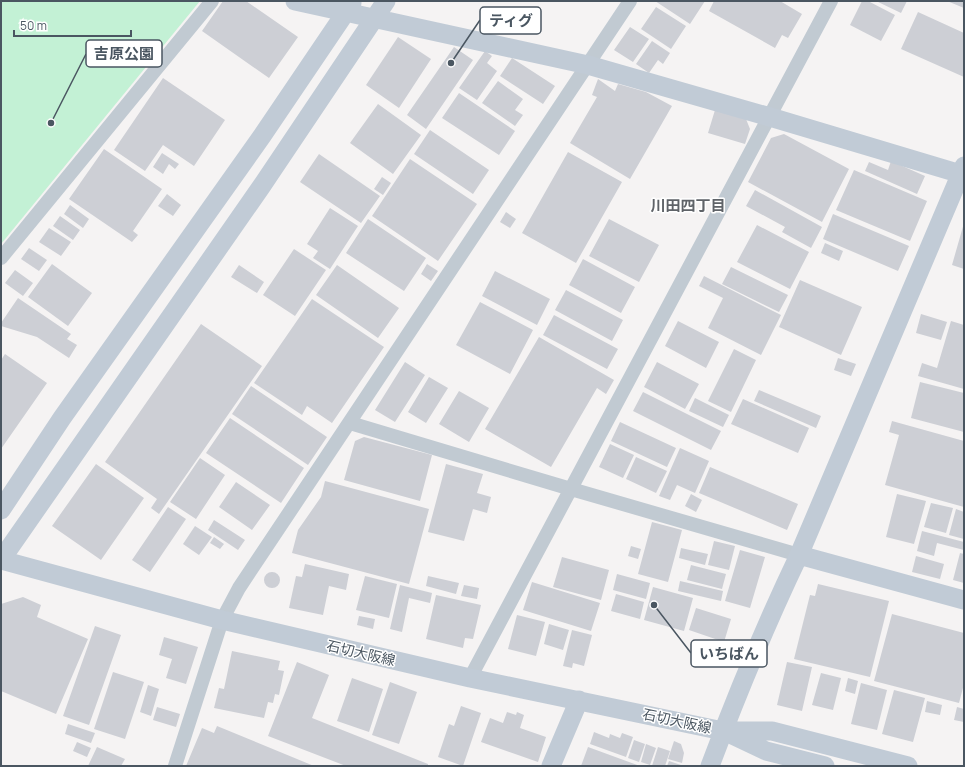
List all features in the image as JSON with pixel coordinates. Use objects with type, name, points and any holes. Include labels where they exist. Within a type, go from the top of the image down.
[{"type":"street","points":[[1,258],[212,1]]},
{"type":"street","points":[[295,1],[350,7],[374,18],[588,65],[963,172],[799,555],[753,657],[710,766]]},
{"type":"street","points":[[1,560],[262,187],[386,1]]},
{"type":"street","points":[[175,766],[222,620],[239,588],[630,1]]},
{"type":"street","points":[[470,678],[831,1]]},
{"type":"street","points":[[1,510],[62,418],[262,136],[350,7]]},
{"type":"street","points":[[350,423],[799,555],[964,600]]},
{"type":"street","name":"石切大阪線","points":[[1,560],[222,620],[470,678],[723,731],[772,731],[908,766]]},
{"type":"street","points":[[551,766],[579,700]]},
{"type":"street","name":"石切大阪線","points":[[723,731],[766,751],[824,766]]},
{"type":"green space","points":[[1,1],[200,1],[1,244]]},
{"type":"building","points":[[223,1],[246,1],[298,37],[269,78],[202,31]]},
{"type":"building","points":[[655,1],[705,1],[690,24]]},
{"type":"building","points":[[714,1],[780,1],[802,14],[788,38],[782,35],[775,48],[709,11]]},
{"type":"building","points":[[862,1],[868,1],[895,15],[881,41],[850,25]]},
{"type":"building","points":[[876,1],[907,1],[901,13]]},
{"type":"building","points":[[947,1],[964,1],[964,8]]},
{"type":"building","points":[[656,7],[686,26],[671,49],[641,29]]},
{"type":"building","points":[[918,12],[964,33],[964,77],[901,49]]},
{"type":"building","points":[[630,27],[649,39],[633,62],[614,50]]},
{"type":"building","points":[[398,37],[431,59],[399,108],[366,85]]},
{"type":"building","points":[[652,41],[670,53],[663,64],[658,60],[649,73],[636,64]]},
{"type":"building","points":[[454,47],[473,60],[426,129],[407,115]]},
{"type":"building","points":[[485,51],[492,56],[487,63],[497,71],[477,100],[459,88]]},
{"type":"building","points":[[512,58],[555,86],[543,104],[500,76]]},
{"type":"building","points":[[163,78],[225,120],[194,166],[163,145],[145,171],[114,150]]},
{"type":"building","points":[[598,79],[615,91],[618,84],[646,92],[672,106],[630,179],[570,143],[597,97],[592,95]]},
{"type":"building","points":[[498,81],[523,99],[515,110],[523,115],[515,126],[482,103]]},
{"type":"building","points":[[459,93],[515,131],[499,155],[442,118]]},
{"type":"building","points":[[378,104],[421,135],[393,174],[350,143]]},
{"type":"building","points":[[715,110],[746,119],[750,129],[745,144],[708,133]]},
{"type":"building","points":[[430,130],[489,170],[473,194],[414,154]]},
{"type":"building","points":[[784,134],[849,169],[822,222],[748,182],[771,138]]},
{"type":"building","points":[[104,149],[162,189],[133,231],[138,235],[132,242],[69,199]]},
{"type":"building","points":[[568,152],[622,182],[576,263],[522,233]]},
{"type":"building","points":[[162,153],[179,164],[175,169],[169,164],[163,174],[153,167]]},
{"type":"building","points":[[319,154],[380,196],[361,223],[300,182]]},
{"type":"building","points":[[410,159],[477,204],[438,261],[372,216]]},
{"type":"building","points":[[891,161],[925,176],[917,194],[865,171],[869,162],[888,170]]},
{"type":"building","points":[[854,170],[927,201],[910,241],[836,210]]},
{"type":"building","points":[[382,177],[391,183],[383,195],[374,189]]},
{"type":"building","points":[[755,190],[822,227],[811,248],[782,232],[785,227],[746,206]]},
{"type":"building","points":[[167,194],[181,205],[173,216],[158,206]]},
{"type":"building","points":[[70,205],[89,219],[83,228],[64,214]]},
{"type":"building","points":[[330,208],[358,226],[330,269],[313,258],[318,251],[307,244]]},
{"type":"building","points":[[506,212],[516,219],[510,228],[500,222]]},
{"type":"building","points":[[833,214],[909,246],[898,271],[823,239]]},
{"type":"building","points":[[60,216],[80,230],[73,240],[53,226]]},
{"type":"building","points":[[368,219],[426,258],[404,291],[346,253]]},
{"type":"building","points":[[609,219],[659,245],[639,282],[589,256]]},
{"type":"building","points":[[964,223],[964,269],[952,265]]},
{"type":"building","points":[[757,225],[809,252],[790,289],[737,262]]},
{"type":"building","points":[[49,228],[71,242],[61,256],[39,242]]},
{"type":"building","points":[[825,243],[843,251],[839,261],[821,253]]},
{"type":"building","points":[[29,248],[47,260],[39,271],[21,259]]},
{"type":"building","points":[[294,249],[326,270],[295,316],[263,295]]},
{"type":"building","points":[[583,259],[635,287],[621,313],[569,285]]},
{"type":"building","points":[[52,264],[92,293],[68,326],[28,297]]},
{"type":"building","points":[[427,264],[438,271],[431,281],[421,274]]},
{"type":"building","points":[[239,265],[264,282],[257,293],[231,277]]},
{"type":"building","points":[[337,265],[399,308],[378,338],[316,295]]},
{"type":"building","points":[[731,267],[788,295],[779,312],[722,284]]},
{"type":"building","points":[[15,270],[33,283],[23,296],[5,283]]},
{"type":"building","points":[[495,271],[550,299],[537,325],[482,296]]},
{"type":"building","points":[[704,276],[781,315],[761,355],[708,328],[723,298],[699,286]]},
{"type":"building","points":[[800,280],[862,307],[841,355],[779,327]]},
{"type":"building","points":[[566,290],[623,320],[612,341],[555,310]]},
{"type":"building","points":[[18,298],[71,334],[67,339],[77,345],[69,358],[37,337],[1,326],[1,323]]},
{"type":"building","points":[[312,299],[384,347],[332,423],[307,406],[302,415],[254,383]]},
{"type":"building","points":[[480,302],[533,330],[510,374],[456,345]]},
{"type":"building","points":[[921,314],[947,322],[941,340],[916,333]]},
{"type":"building","points":[[554,315],[618,349],[607,369],[543,335]]},
{"type":"building","points":[[678,321],[719,342],[706,368],[665,346]]},
{"type":"building","points":[[951,321],[964,325],[964,389],[918,376],[922,363],[937,368]]},
{"type":"building","points":[[201,324],[262,366],[159,514],[151,508],[157,499],[105,462]]},
{"type":"building","points":[[539,337],[614,380],[606,394],[597,388],[551,467],[485,429]]},
{"type":"building","points":[[734,349],[756,360],[731,412],[708,401]]},
{"type":"building","points":[[5,354],[47,383],[1,449],[1,360]]},
{"type":"building","points":[[838,358],[856,364],[851,376],[834,370]]},
{"type":"building","points":[[405,362],[425,375],[395,422],[375,410]]},
{"type":"building","points":[[657,362],[699,384],[685,409],[644,387]]},
{"type":"building","points":[[429,377],[448,388],[426,423],[408,412]]},
{"type":"building","points":[[920,382],[964,393],[964,432],[911,418]]},
{"type":"building","points":[[251,386],[327,437],[308,465],[232,414]]},
{"type":"building","points":[[759,390],[821,416],[816,428],[754,401]]},
{"type":"building","points":[[459,391],[489,408],[469,442],[439,424]]},
{"type":"building","points":[[643,392],[721,431],[711,450],[633,411]]},
{"type":"building","points":[[695,398],[729,415],[723,427],[689,411]]},
{"type":"building","points":[[743,399],[809,428],[798,453],[731,424]]},
{"type":"building","points":[[230,418],[304,468],[281,503],[206,453]]},
{"type":"building","points":[[892,421],[964,441],[964,507],[885,485],[899,435],[889,432]]},
{"type":"building","points":[[620,422],[676,448],[667,467],[611,441]]},
{"type":"building","points":[[364,437],[432,455],[420,501],[344,480],[355,441]]},
{"type":"building","points":[[610,444],[634,455],[623,478],[599,467]]},
{"type":"building","points":[[680,448],[709,461],[695,493],[677,485],[670,500],[659,496]]},
{"type":"building","points":[[636,457],[667,471],[656,493],[626,479]]},
{"type":"building","points":[[200,458],[225,475],[196,519],[170,502]]},
{"type":"building","points":[[96,464],[144,498],[101,560],[52,526]]},
{"type":"building","points":[[446,464],[483,474],[477,493],[491,497],[487,513],[473,509],[464,541],[428,532]]},
{"type":"building","points":[[710,467],[798,504],[787,530],[699,493]]},
{"type":"building","points":[[325,481],[429,509],[409,584],[292,553],[298,530],[321,497]]},
{"type":"building","points":[[236,482],[270,505],[252,530],[219,507]]},
{"type":"building","points":[[691,494],[702,500],[696,512],[685,506]]},
{"type":"building","points":[[897,494],[926,501],[914,544],[886,537]]},
{"type":"building","points":[[931,503],[953,508],[946,533],[924,527]]},
{"type":"building","points":[[168,507],[186,519],[150,572],[132,560]]},
{"type":"building","points":[[956,509],[964,512],[964,539],[949,535]]},
{"type":"building","points":[[214,520],[245,540],[238,550],[208,530]]},
{"type":"building","points":[[652,522],[682,530],[668,582],[638,574]]},
{"type":"building","points":[[195,526],[212,537],[199,555],[183,544]]},
{"type":"building","points":[[922,531],[964,542],[964,550],[937,543],[934,556],[917,551]]},
{"type":"building","points":[[214,537],[224,544],[220,549],[210,543]]},
{"type":"building","points":[[714,541],[735,546],[729,570],[708,565]]},
{"type":"building","points":[[631,546],[641,549],[638,559],[628,556]]},
{"type":"building","points":[[681,548],[708,554],[705,565],[679,558]]},
{"type":"building","points":[[740,550],[765,557],[750,608],[725,601]]},
{"type":"building","points":[[960,553],[964,554],[964,583],[953,580]]},
{"type":"building","points":[[916,556],[944,564],[940,579],[912,572]]},
{"type":"building","points":[[562,557],[609,570],[601,600],[553,587]]},
{"type":"building","points":[[305,564],[349,574],[346,590],[329,586],[323,615],[289,608],[296,576],[302,577]]},
{"type":"building","points":[[691,565],[726,574],[722,589],[687,580]]},
{"type":"building","points":[[269,572],[275,572],[280,577],[278,586],[275,588],[269,588],[264,583],[264,577]]},
{"type":"building","points":[[617,574],[650,583],[646,599],[613,590]]},
{"type":"building","points":[[365,576],[397,584],[389,618],[356,610]]},
{"type":"building","points":[[428,576],[459,583],[456,594],[426,586]]},
{"type":"building","points":[[680,581],[723,591],[721,601],[678,591]]},
{"type":"building","points":[[532,582],[600,603],[591,631],[523,610]]},
{"type":"building","points":[[818,584],[889,601],[870,677],[794,659],[810,595],[815,596]]},
{"type":"building","points":[[400,585],[432,593],[430,603],[409,598],[402,632],[390,629]]},
{"type":"building","points":[[464,585],[479,588],[477,599],[461,596]]},
{"type":"building","points":[[653,587],[693,598],[684,631],[644,620]]},
{"type":"building","points":[[616,594],[644,602],[640,619],[611,611]]},
{"type":"building","points":[[436,595],[481,605],[473,639],[465,638],[463,648],[426,639]]},
{"type":"building","points":[[23,597],[41,605],[37,617],[88,639],[56,714],[1,691],[1,604]]},
{"type":"building","points":[[696,608],[731,619],[724,642],[689,630]]},
{"type":"building","points":[[892,614],[964,633],[964,684],[959,703],[874,681]]},
{"type":"building","points":[[517,615],[545,622],[536,656],[508,649]]},
{"type":"building","points":[[359,616],[375,619],[373,629],[357,625]]},
{"type":"building","points":[[549,624],[569,630],[563,650],[544,644]]},
{"type":"building","points":[[95,626],[121,635],[89,725],[63,716]]},
{"type":"building","points":[[572,630],[592,635],[584,666],[573,663],[572,668],[563,666]]},
{"type":"building","points":[[164,637],[198,647],[186,684],[166,678],[172,659],[159,655]]},
{"type":"building","points":[[232,651],[280,661],[278,670],[284,671],[279,695],[275,694],[273,703],[268,702],[264,718],[214,708],[219,688],[224,689]]},
{"type":"building","points":[[297,662],[329,675],[312,718],[428,764],[428,766],[346,766],[268,736]]},
{"type":"building","points":[[787,662],[812,667],[802,711],[777,705]]},
{"type":"building","points":[[113,672],[144,682],[125,739],[94,729]]},
{"type":"building","points":[[821,673],[841,678],[833,710],[812,705]]},
{"type":"building","points":[[352,678],[383,689],[369,732],[337,721]]},
{"type":"building","points":[[848,678],[858,681],[855,694],[845,691]]},
{"type":"building","points":[[390,682],[417,692],[399,744],[372,735]]},
{"type":"building","points":[[861,683],[887,690],[877,730],[851,724]]},
{"type":"building","points":[[148,685],[159,689],[151,716],[140,712]]},
{"type":"building","points":[[894,690],[925,698],[913,742],[882,734]]},
{"type":"building","points":[[927,701],[942,705],[940,715],[925,712]]},
{"type":"building","points":[[461,706],[481,713],[463,766],[438,757],[449,724],[454,726]]},
{"type":"building","points":[[157,707],[180,714],[176,727],[153,720]]},
{"type":"building","points":[[957,707],[964,709],[964,722],[954,720]]},
{"type":"building","points":[[507,712],[516,715],[517,712],[524,715],[520,728],[546,737],[538,762],[481,742],[490,718],[503,723]]},
{"type":"building","points":[[68,724],[95,733],[91,743],[65,734]]},
{"type":"building","points":[[217,726],[314,766],[186,766],[202,728],[214,733]]},
{"type":"building","points":[[594,732],[609,738],[610,734],[620,738],[622,733],[633,737],[626,757],[590,744]]},
{"type":"building","points":[[634,740],[645,744],[639,762],[628,758]]},
{"type":"building","points":[[674,741],[681,744],[684,753],[682,763],[668,759]]},
{"type":"building","points":[[77,742],[91,748],[87,757],[73,751]]},
{"type":"building","points":[[646,744],[656,748],[650,765],[641,762]]},
{"type":"building","points":[[97,747],[125,759],[121,766],[88,766]]},
{"type":"building","points":[[588,747],[640,766],[581,766]]},
{"type":"building","points":[[658,747],[670,751],[665,766],[652,766]]},
{"type":"building","points":[[669,761],[684,766],[667,766]]},
{"type":"place","name":"ティグ","points":[[451,63]]},
{"type":"place","name":"吉原公園","points":[[51,123]]},
{"type":"place","name":"いちばん","points":[[654,605]]},
{"type":"district","name":"川田四丁目","points":[[688,206]]}]
